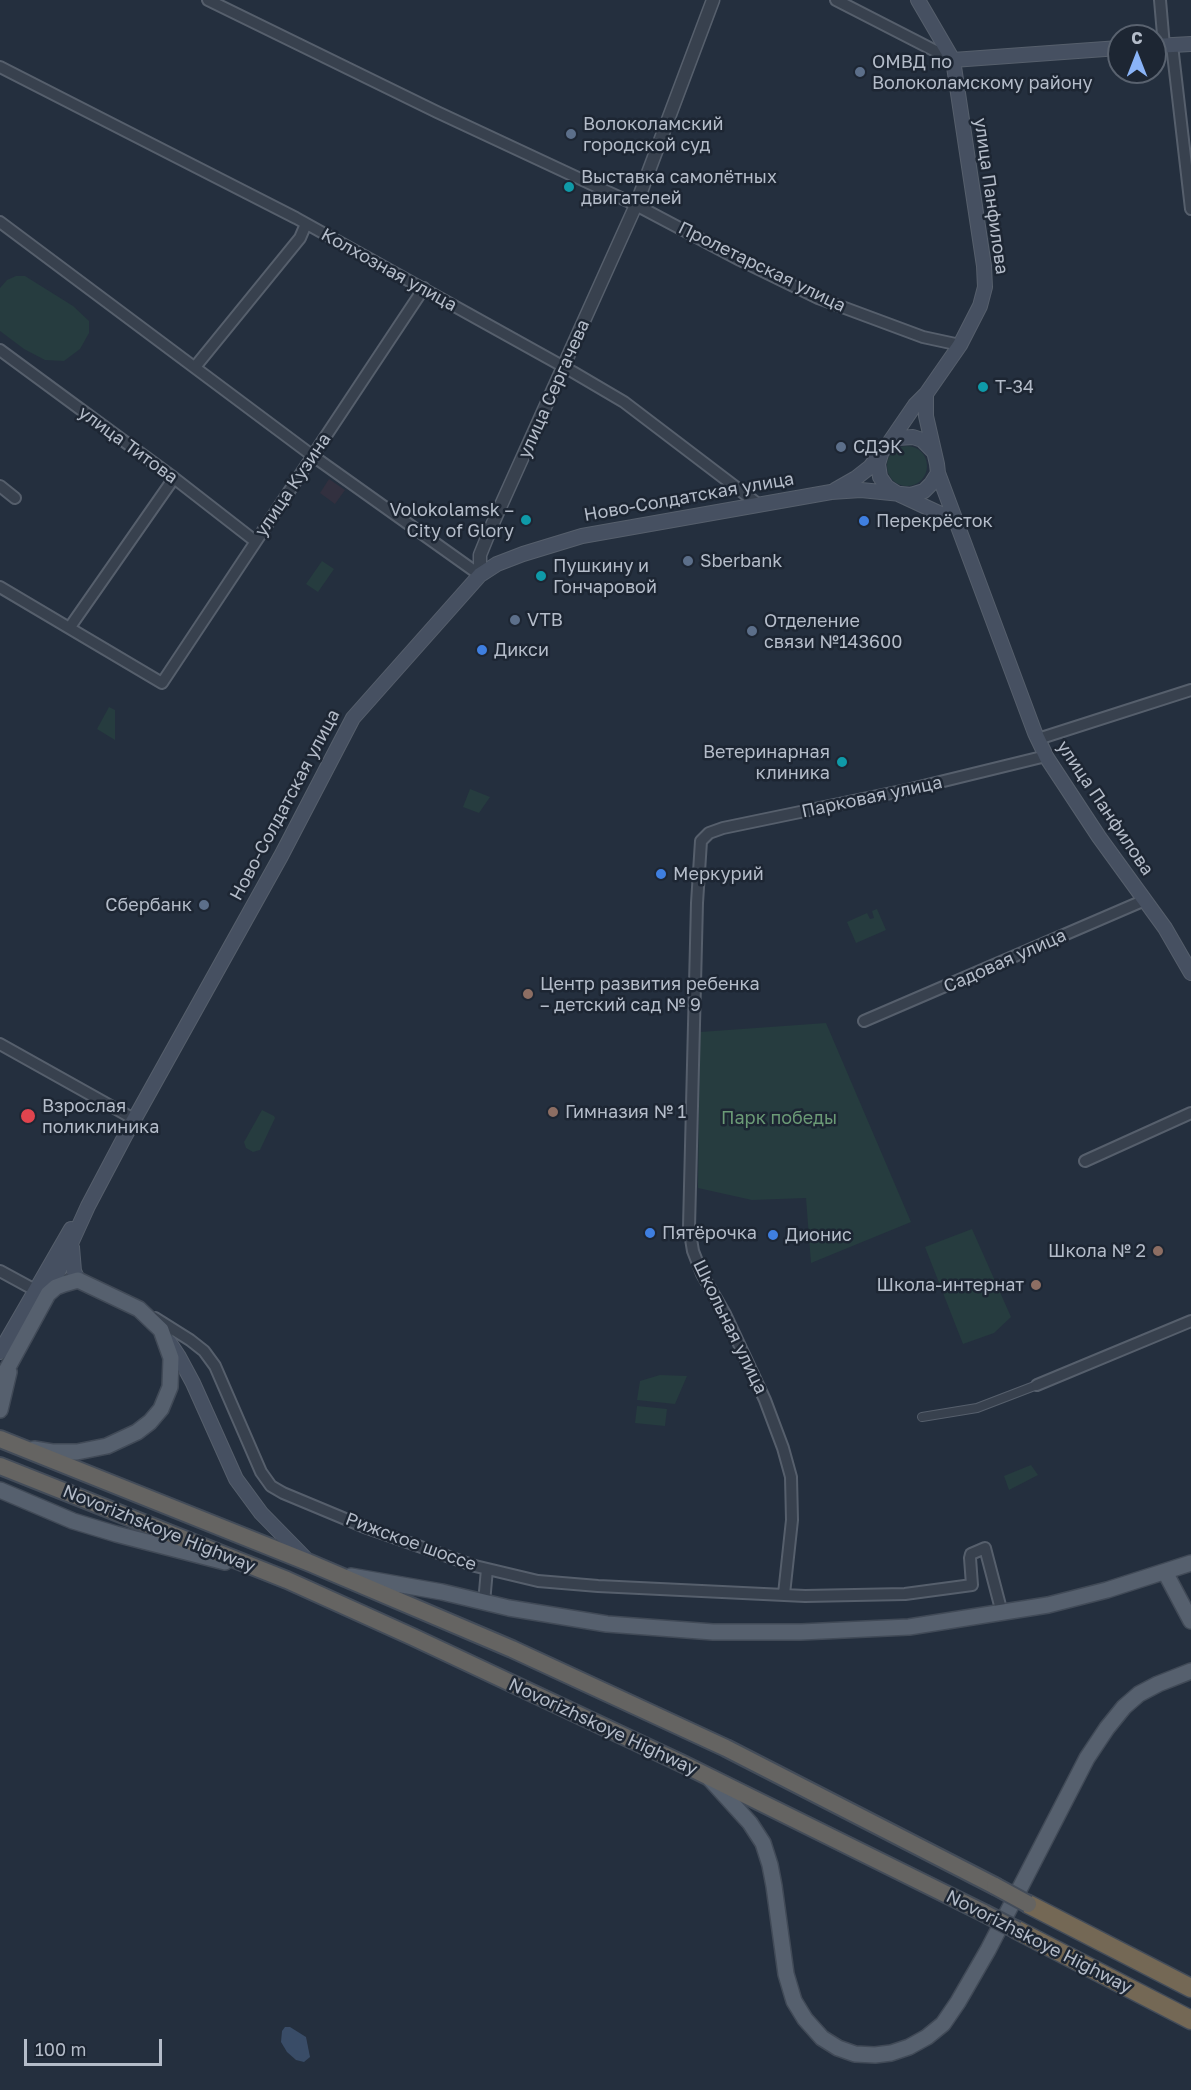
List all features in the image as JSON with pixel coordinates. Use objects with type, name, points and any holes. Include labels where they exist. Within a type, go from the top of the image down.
[{"type":"highway","name":"Novorizhskoye Highway","points":[[0,1439],[310,1563],[512,1649],[726,1748],[1191,1988]]},
{"type":"highway","name":"Novorizhskoye Highway","points":[[0,1466],[287,1580],[423,1641],[706,1775],[984,1913],[1191,2020]]},
{"type":"main road","points":[[918,0],[953,60],[1107,49]]},
{"type":"main road","points":[[1167,46],[1191,44]]},
{"type":"main road","name":"улица Панфилова","points":[[885,448],[960,345],[980,306],[985,287],[953,60]]},
{"type":"main road","name":"улица Панфилова","points":[[926,394],[926,416],[938,473],[1038,739],[1046,756],[1099,837],[1145,900],[1191,974]]},
{"type":"main road","points":[[934,452],[922,440],[914,437],[898,438],[885,448],[878,464],[880,477],[887,487],[898,494],[956,521]]},
{"type":"main road","name":"Ново-Солдатская улица","points":[[831,492],[870,467],[885,448]]},
{"type":"main road","points":[[898,494],[911,495],[924,491],[938,473]]},
{"type":"main road","name":"Ново-Солдатская улица","points":[[6,1356],[72,1244],[88,1206],[134,1119],[281,856],[353,718],[480,575],[498,564],[523,554],[582,536],[831,492],[861,490],[898,494]]},
{"type":"main road","name":"Ново-Солдатская улица","points":[[0,1382],[15,1324],[42,1292],[64,1239],[88,1206]]},
{"type":"main road","points":[[72,1244],[74,1271],[78,1280],[139,1309],[160,1330],[179,1357],[236,1479],[261,1513],[310,1563]]},
{"type":"main road","points":[[42,1292],[78,1280]]},
{"type":"main road","points":[[0,1336],[15,1324]]},
{"type":"main road","points":[[16,1446],[52,1452],[77,1452],[107,1446],[144,1427],[161,1409],[170,1387],[171,1358],[160,1330]]},
{"type":"main road","points":[[0,1410],[6,1356]]},
{"type":"main road","points":[[0,1490],[73,1521],[287,1580]]},
{"type":"main road","points":[[330,1572],[442,1592],[549,1616],[607,1624],[713,1632],[801,1632],[872,1630],[1002,1614],[1076,1599],[1191,1563]]},
{"type":"main road","points":[[1165,1572],[1191,1621]]},
{"type":"main road","points":[[706,1775],[750,1823],[763,1843],[774,1886],[786,1974],[794,2001],[805,2019],[822,2038],[838,2048],[855,2054],[891,2053],[909,2047],[927,2037],[943,2024],[958,2002],[1087,1758],[1107,1728],[1124,1707],[1139,1694],[1191,1671]]},
{"type":"street","name":"Пролетарская улица","points":[[208,0],[437,112],[636,205],[818,298],[923,337],[960,345]]},
{"type":"street","name":"улица Сергачева","points":[[480,575],[480,555],[636,205],[713,0]]},
{"type":"street","points":[[836,0],[953,60]]},
{"type":"street","points":[[1160,0],[1162,24]]},
{"type":"street","points":[[1167,64],[1191,209]]},
{"type":"street","name":"Колхозная улица","points":[[0,67],[306,224],[624,402],[758,504]]},
{"type":"street","points":[[0,222],[313,456],[480,575]]},
{"type":"street","points":[[195,367],[300,238],[306,224]]},
{"type":"street","name":"улица Кузина","points":[[70,627],[162,683],[424,288]]},
{"type":"street","name":"улица Титова","points":[[0,350],[174,478],[255,541]]},
{"type":"street","points":[[0,587],[70,627],[174,478]]},
{"type":"street","points":[[0,486],[15,498]]},
{"type":"street","points":[[1038,739],[1191,690]]},
{"type":"street","name":"Парковая улица","points":[[701,841],[709,833],[723,828],[912,789],[1046,756]]},
{"type":"street","name":"Школьная улица","points":[[701,841],[697,903],[689,1227],[693,1251],[702,1274],[725,1314],[765,1400],[791,1477],[792,1520],[784,1594]]},
{"type":"street","name":"Садовая улица","points":[[864,1021],[1145,900]]},
{"type":"street","points":[[0,1044],[134,1119]]},
{"type":"street","points":[[1085,1161],[1191,1113]]},
{"type":"street","points":[[0,1271],[42,1292]]},
{"type":"street","name":"Рижское шоссе","points":[[139,1309],[204,1351],[215,1366],[261,1472],[271,1486],[367,1528],[487,1569],[538,1581],[805,1596],[905,1594],[969,1587],[973,1583],[971,1554],[984,1548],[1002,1614]]},
{"type":"street","points":[[922,1417],[977,1408],[1191,1321]]},
{"type":"street","points":[[483,1603],[487,1569]]},
{"type":"shaded area","points":[[329,479],[345,490],[335,504],[320,493]]},
{"type":"green space","points":[[16,276],[25,276],[73,306],[89,321],[89,333],[80,349],[64,361],[45,360],[24,349],[0,331],[0,288],[7,280]]},
{"type":"green space","points":[[907,446],[915,447],[921,452],[926,458],[926,474],[921,480],[915,485],[907,486],[899,485],[893,480],[888,474],[887,466],[888,458],[893,452],[899,447]]},
{"type":"green space","points":[[322,561],[334,569],[318,592],[306,584]]},
{"type":"green space","points":[[109,707],[115,710],[115,740],[97,729]]},
{"type":"green space","points":[[470,789],[490,797],[479,813],[463,807]]},
{"type":"green space","points":[[877,909],[886,930],[856,943],[847,922],[867,913],[870,919],[874,918],[872,911]]},
{"type":"green space","name":"Парк победы","points":[[826,1023],[911,1222],[811,1263],[806,1198],[752,1200],[698,1188],[700,1032]]},
{"type":"green space","points":[[262,1110],[275,1118],[260,1150],[253,1152],[246,1148],[244,1142]]},
{"type":"green space","points":[[972,1229],[1011,1317],[994,1333],[963,1344],[925,1247]]},
{"type":"green space","points":[[660,1375],[687,1376],[675,1404],[637,1400],[640,1381]]},
{"type":"green space","points":[[637,1406],[667,1409],[665,1426],[635,1423]]},
{"type":"green space","points":[[1031,1465],[1038,1475],[1009,1490],[1004,1476]]},
{"type":"water","points":[[285,2027],[290,2027],[306,2037],[310,2057],[304,2062],[296,2060],[281,2042],[282,2031]]},
{"type":"place","name":"ОМВД по Волоколамскому району","points":[[860,72]]},
{"type":"place","name":"Волоколамский городской суд","points":[[571,134]]},
{"type":"place","name":"Выставка самолётных двигателей","points":[[569,187]]},
{"type":"place","name":"Т-34","points":[[983,387]]},
{"type":"place","name":"СДЭК","points":[[841,447]]},
{"type":"place","name":"Volokolamsk – City of Glory","points":[[526,520]]},
{"type":"place","name":"Перекрёсток","points":[[864,521]]},
{"type":"place","name":"Sberbank","points":[[688,561]]},
{"type":"place","name":"Пушкину и Гончаровой","points":[[541,576]]},
{"type":"place","name":"VTB","points":[[515,620]]},
{"type":"place","name":"Отделение связи №143600","points":[[752,631]]},
{"type":"place","name":"Дикси","points":[[482,650]]},
{"type":"place","name":"Ветеринарная клиника","points":[[842,762]]},
{"type":"place","name":"Меркурий","points":[[661,874]]},
{"type":"place","name":"Сбербанк","points":[[204,905]]},
{"type":"place","name":"Центр развития ребенка – детский сад № 9","points":[[528,994]]},
{"type":"place","name":"Гимназия № 1","points":[[553,1112]]},
{"type":"place","name":"Взрослая поликлиника","points":[[28,1116]]},
{"type":"place","name":"Пятёрочка","points":[[650,1233]]},
{"type":"place","name":"Дионис","points":[[773,1235]]},
{"type":"place","name":"Школа № 2","points":[[1158,1251]]},
{"type":"place","name":"Школа-интернат","points":[[1036,1285]]}]
